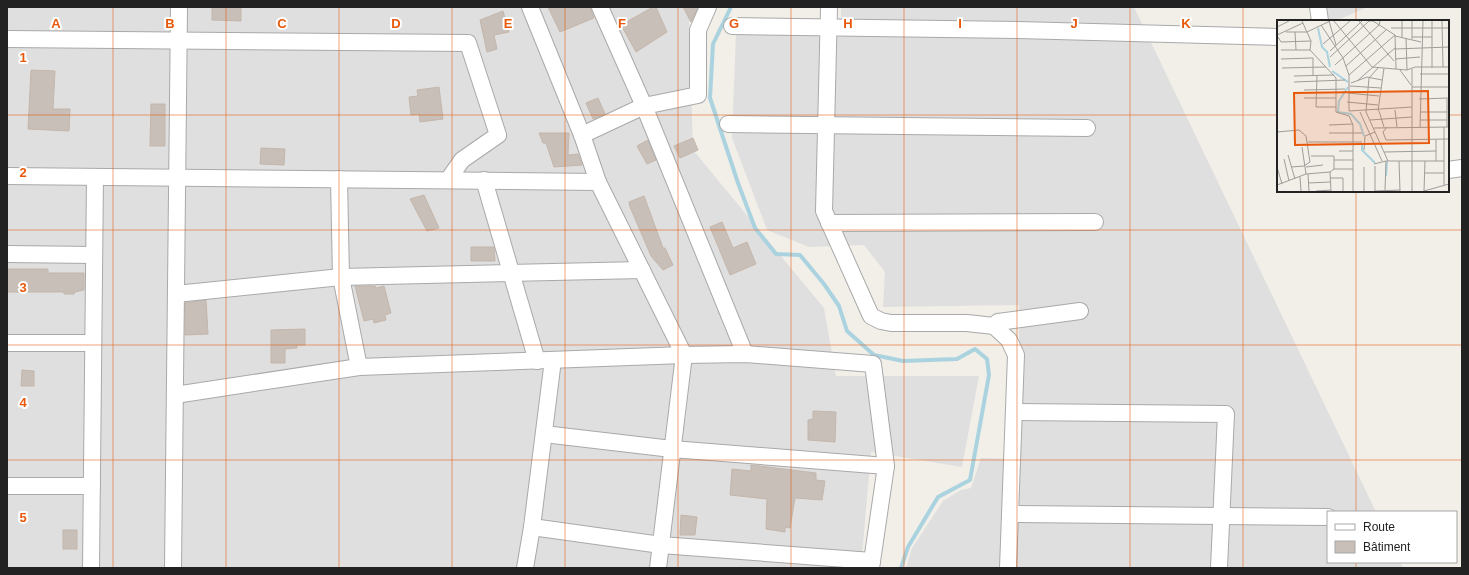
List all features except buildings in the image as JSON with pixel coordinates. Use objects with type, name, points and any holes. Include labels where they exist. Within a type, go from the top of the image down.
[{"type":"street","points":[[173,568],[178,7]]},
{"type":"street","points":[[530,7],[582,135],[598,182],[684,355],[658,568]]},
{"type":"street","points":[[600,7],[644,106],[745,354]]},
{"type":"street","points":[[582,135],[644,106],[698,95],[698,30],[708,7]]},
{"type":"street","points":[[829,7],[824,211],[871,316],[881,321],[891,323],[967,323],[994,326],[1009,340],[1016,355],[1008,568]]},
{"type":"street","points":[[1318,7],[1320,20]]},
{"type":"street","points":[[732,26],[1018,30],[1277,37]]},
{"type":"street","points":[[7,39],[468,43],[498,136],[462,160],[448,180]]},
{"type":"street","points":[[728,124],[1087,128]]},
{"type":"street","points":[[1449,170],[1462,168]]},
{"type":"street","points":[[7,176],[598,182]]},
{"type":"street","points":[[91,568],[95,177]]},
{"type":"street","points":[[339,179],[341,277],[359,367]]},
{"type":"street","points":[[484,180],[536,361]]},
{"type":"street","points":[[829,223],[1095,222]]},
{"type":"street","points":[[7,254],[94,255]]},
{"type":"street","points":[[176,294],[341,277],[642,270]]},
{"type":"street","points":[[994,326],[998,322],[1080,311]]},
{"type":"street","points":[[7,342],[93,343]]},
{"type":"street","points":[[175,395],[359,367],[745,354],[873,364],[886,466],[871,565],[661,545],[532,527]]},
{"type":"street","points":[[526,568],[553,360]]},
{"type":"street","points":[[1014,412],[1226,414],[1219,568]]},
{"type":"street","points":[[544,434],[672,449],[886,466]]},
{"type":"street","points":[[7,486],[92,486]]},
{"type":"street","points":[[1010,514],[1327,517]]},
{"type":"shaded area","points":[[7,7],[703,7],[701,13],[689,22],[693,150],[824,308],[836,376],[979,376],[962,467],[871,452],[861,568],[7,568]]},
{"type":"shaded area","points":[[841,7],[1134,7],[1376,511],[1327,511],[1327,563],[1400,563],[1403,568],[906,568],[912,548],[943,501],[961,490],[971,488],[981,458],[1019,459],[1019,305],[883,307],[885,272],[864,245],[809,247],[767,230],[732,138],[736,33],[841,37]]},
{"type":"shaded area","points":[[1324,7],[1368,7],[1337,20],[1328,20]]},
{"type":"waterway","points":[[731,7],[713,44],[710,98],[738,183],[755,228],[776,254],[800,255],[824,284],[839,306],[847,331],[874,355],[903,361],[957,359],[975,349],[987,359],[989,375],[970,480],[938,497],[908,547],[901,568]]}]
